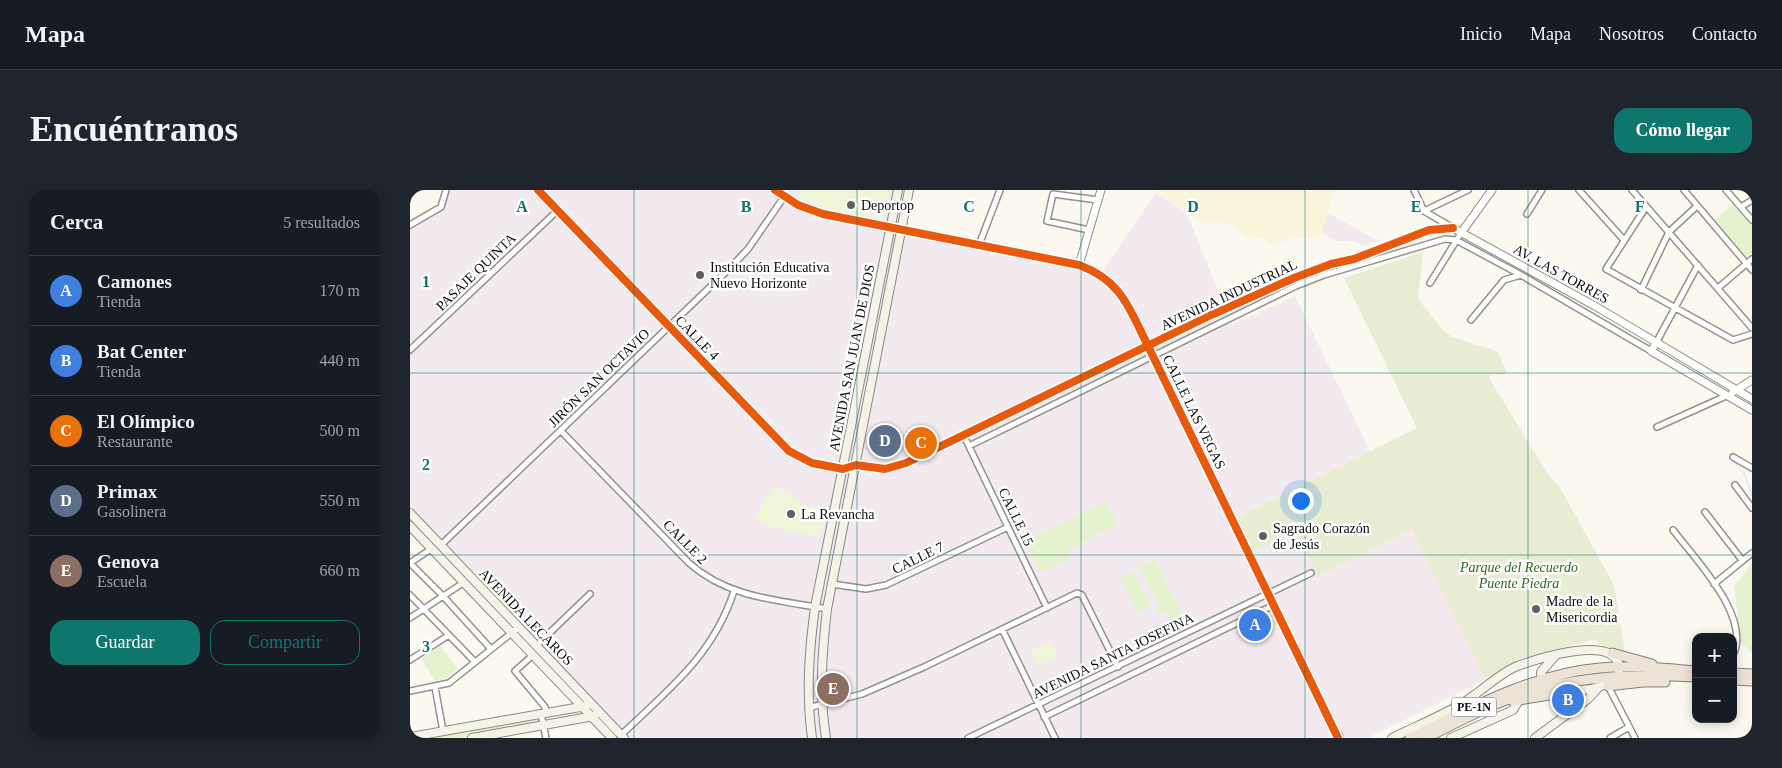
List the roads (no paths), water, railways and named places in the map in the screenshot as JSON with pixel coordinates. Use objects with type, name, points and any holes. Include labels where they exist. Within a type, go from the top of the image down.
[{"type":"highway","points":[[1612,653],[1674,669]]},
{"type":"highway","name":"PE-1N","points":[[1426,738],[1541,684],[1572,672],[1674,669],[1692,671]]},
{"type":"highway","name":"PE-1N","points":[[1618,671],[1646,675],[1692,677]]},
{"type":"highway","points":[[1737,673],[1752,674]]},
{"type":"highway","points":[[1737,680],[1752,681]]},
{"type":"highway","points":[[1598,689],[1643,682],[1692,682]]},
{"type":"highway","name":"PE-1N","points":[[1410,738],[1501,694],[1541,684]]},
{"type":"highway","points":[[1502,702],[1555,694]]},
{"type":"main road","name":"AVENIDA SAN JUAN DE DIOS","points":[[812,738],[808,708],[809,652],[815,607],[898,190]]},
{"type":"main road","name":"AVENIDA SAN JUAN DE DIOS","points":[[826,738],[821,706],[822,654],[827,609],[909,190]]},
{"type":"main road","name":"AVENIDA LECAROS","points":[[411,514],[623,737]]},
{"type":"main road","name":"AVENIDA LECAROS","points":[[410,526],[612,738]]},
{"type":"main road","points":[[818,592],[830,594]]},
{"type":"main road","points":[[1392,738],[1461,704],[1492,680],[1510,670],[1555,656],[1592,650],[1612,653],[1618,671],[1535,738]]},
{"type":"main road","points":[[1555,656],[1544,667],[1541,684],[1548,692],[1555,694],[1598,689]]},
{"type":"main road","points":[[1451,738],[1513,710],[1519,700]]},
{"type":"main road","points":[[410,737],[593,705]]},
{"type":"main road","points":[[472,738],[505,735],[543,724],[601,714]]},
{"type":"street","points":[[410,225],[441,207],[446,190]]},
{"type":"street","name":"CALLE 4","points":[[538,190],[789,451],[812,463],[843,469],[856,465]]},
{"type":"street","name":"CALLE LAS VEGAS","points":[[776,190],[798,205],[823,214],[1079,265],[1105,278],[1123,294],[1338,737]]},
{"type":"street","points":[[979,245],[1000,190]]},
{"type":"street","points":[[1079,265],[1101,190]]},
{"type":"street","points":[[1414,190],[1424,210],[1453,228]]},
{"type":"street","points":[[1424,210],[1468,190]]},
{"type":"street","points":[[1430,283],[1456,240],[1492,190]]},
{"type":"street","points":[[1527,214],[1542,190]]},
{"type":"street","points":[[1579,190],[1624,240]]},
{"type":"street","points":[[1632,190],[1752,328]]},
{"type":"street","points":[[1684,190],[1752,270]]},
{"type":"street","points":[[1726,190],[1752,220]]},
{"type":"street","points":[[1089,230],[1047,221],[1053,194],[1098,200]]},
{"type":"street","name":"JIRÓN SAN OCTAVIO","points":[[441,545],[741,257],[784,197]]},
{"type":"street","points":[[1741,208],[1752,200]]},
{"type":"street","points":[[1646,206],[1606,269],[1733,340],[1752,334]]},
{"type":"street","points":[[1641,290],[1669,232],[1697,206]]},
{"type":"street","name":"PASAJE QUINTA","points":[[410,350],[557,211]]},
{"type":"street","name":"AV. LAS TORRES","points":[[1453,228],[1752,399]]},
{"type":"street","name":"AVENIDA INDUSTRIAL","points":[[856,465],[874,468],[896,467],[964,436],[1211,315],[1312,271],[1354,259],[1429,230],[1453,228]]},
{"type":"street","points":[[969,446],[1153,355],[1324,275],[1435,240],[1456,240]]},
{"type":"street","name":"AV. LAS TORRES","points":[[1456,240],[1521,275],[1752,410]]},
{"type":"street","points":[[1718,288],[1752,258]]},
{"type":"street","points":[[1651,351],[1698,265]]},
{"type":"street","points":[[1471,320],[1504,280],[1521,275]]},
{"type":"street","points":[[1657,427],[1726,396],[1752,380]]},
{"type":"street","name":"CALLE 2","points":[[561,431],[689,563],[714,582],[734,592],[827,609]]},
{"type":"street","name":"CALLE 15","points":[[964,436],[1047,608]]},
{"type":"street","points":[[1733,457],[1752,468]]},
{"type":"street","points":[[1735,486],[1752,508]]},
{"type":"street","points":[[1705,512],[1742,560]]},
{"type":"street","name":"CALLE 7","points":[[832,584],[866,589],[886,585],[1008,527]]},
{"type":"street","points":[[1673,530],[1714,584],[1735,617],[1737,642]]},
{"type":"street","points":[[431,549],[410,563],[491,649]]},
{"type":"street","points":[[1714,584],[1752,553]]},
{"type":"street","name":"AVENIDA SANTA JOSEFINA","points":[[968,738],[1311,573]]},
{"type":"street","points":[[410,618],[463,583]]},
{"type":"street","points":[[623,737],[696,662],[707,648],[719,629],[734,592]]},
{"type":"street","points":[[808,708],[821,706],[871,690],[1077,593],[1082,595],[1118,666]]},
{"type":"street","points":[[536,646],[590,594]]},
{"type":"street","points":[[410,595],[475,662]]},
{"type":"street","name":"AVENIDA SANTA JOSEFINA","points":[[1044,717],[1274,605]]},
{"type":"street","points":[[410,691],[449,683],[518,627]]},
{"type":"street","points":[[1002,629],[1054,738]]},
{"type":"street","points":[[410,660],[449,634]]},
{"type":"street","points":[[533,655],[515,671],[545,707],[543,724],[546,738]]},
{"type":"street","points":[[435,687],[443,731]]},
{"type":"street","points":[[1598,689],[1629,727],[1635,738]]},
{"type":"street","points":[[1610,738],[1629,727]]},
{"type":"waterway","points":[[1731,459],[1744,473],[1752,495]]},
{"type":"place","name":"Deportop","points":[[851,205]]},
{"type":"place","name":"Institución Educativa Nuevo Horizonte","points":[[700,275]]},
{"type":"place","name":"Primax","points":[[885,441]]},
{"type":"place","name":"El Olímpico","points":[[921,443]]},
{"type":"place","name":"La Revancha","points":[[791,514]]},
{"type":"place","name":"Sagrado Corazón de Jesús","points":[[1263,536]]},
{"type":"place","name":"Madre de la Misericordia","points":[[1536,609]]},
{"type":"place","name":"Camones","points":[[1255,625]]},
{"type":"place","name":"Genova","points":[[833,689]]},
{"type":"place","name":"Bat Center","points":[[1568,700]]},
{"type":"park label","name":"Parque del Recuerdo Puente Piedra","points":[[1519,576]]}]
